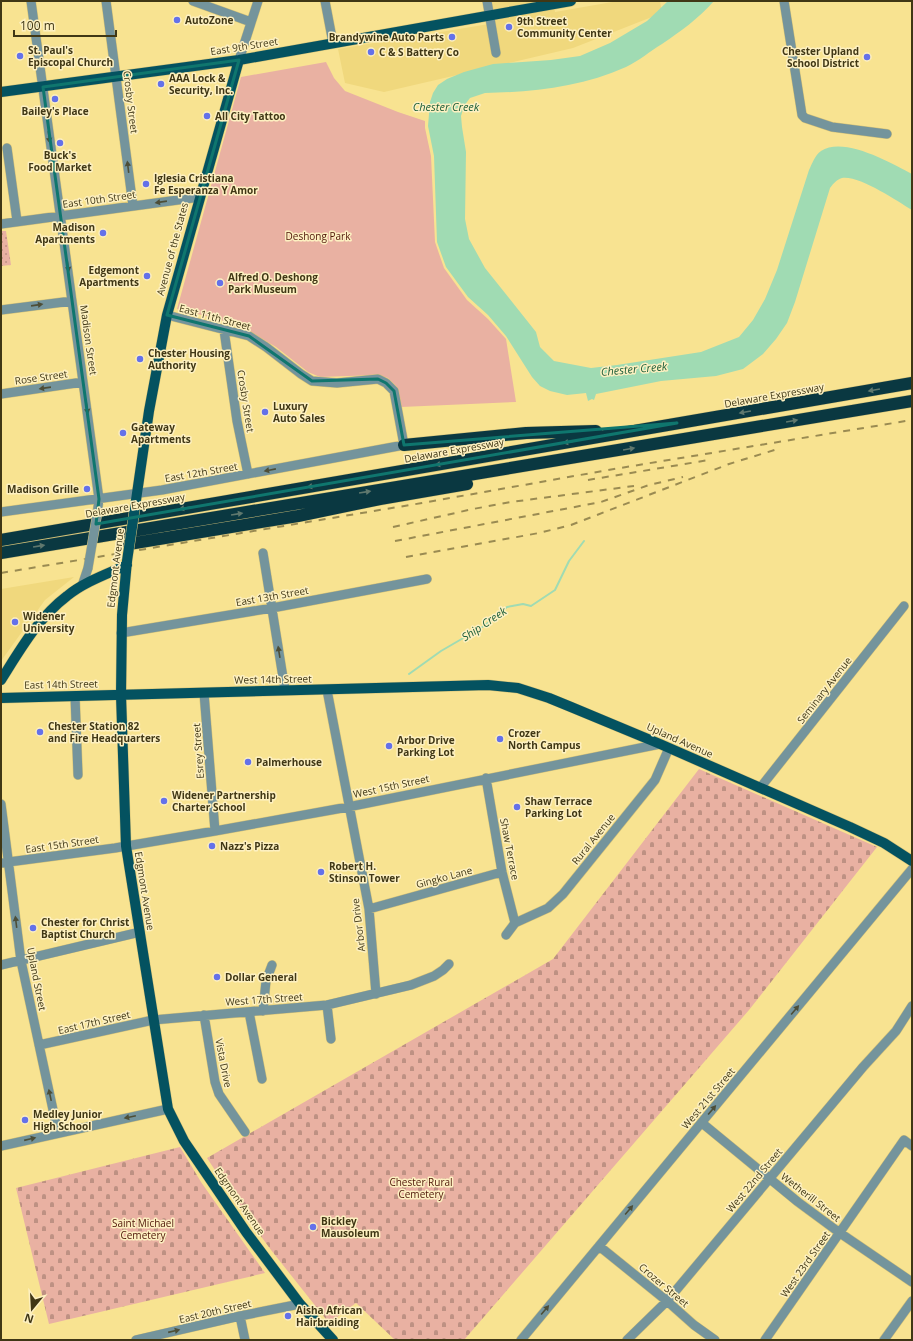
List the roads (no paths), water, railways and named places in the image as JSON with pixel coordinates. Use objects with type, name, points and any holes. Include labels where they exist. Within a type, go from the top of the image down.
[{"type":"highway","name":"Delaware Expressway","points":[[1,540],[912,383]]},
{"type":"highway","points":[[1,553],[912,401]]},
{"type":"highway","points":[[404,445],[496,436],[591,431],[676,424]]},
{"type":"highway","points":[[129,544],[298,516],[355,504],[529,473],[590,455]]},
{"type":"main road","name":"East 9th Street","points":[[1,92],[239,60],[571,1]]},
{"type":"main road","name":"Avenue of the States","points":[[152,391],[167,315],[239,60]]},
{"type":"main road","name":"Edgmont Avenue","points":[[152,391],[127,563],[121,633],[121,695],[126,846],[168,1109],[184,1142],[246,1232],[300,1304],[333,1340]]},
{"type":"main road","points":[[1,680],[34,630],[67,596],[82,586],[127,563]]},
{"type":"main road","name":"Upland Avenue","points":[[427,687],[488,685],[518,688],[549,698],[665,746],[864,834],[890,847],[912,861]]},
{"type":"main road","name":"West 14th Street","points":[[121,695],[427,687]]},
{"type":"main road","name":"East 14th Street","points":[[1,698],[121,695]]},
{"type":"street","name":"Madison Street","points":[[31,1],[100,499],[88,568],[82,586]]},
{"type":"street","name":"Crosby Street","points":[[106,1],[133,206]]},
{"type":"street","points":[[193,1],[251,22]]},
{"type":"street","name":"Avenue of the States","points":[[239,60],[258,1]]},
{"type":"street","points":[[325,1],[333,43]]},
{"type":"street","points":[[487,1],[496,54]]},
{"type":"street","points":[[784,1],[802,115],[805,118],[832,127],[887,134]]},
{"type":"street","points":[[7,148],[17,222]]},
{"type":"street","name":"East 10th Street","points":[[1,224],[200,197]]},
{"type":"street","points":[[1,310],[72,300]]},
{"type":"street","name":"East 11th Street","points":[[167,315],[249,336],[312,381],[337,382],[378,379],[386,383],[394,391],[404,445]]},
{"type":"street","name":"Crosby Street","points":[[224,330],[237,421],[248,474]]},
{"type":"street","name":"Rose Street","points":[[1,394],[83,382]]},
{"type":"street","name":"East 12th Street","points":[[1,512],[138,494],[404,445]]},
{"type":"street","points":[[262,553],[285,690]]},
{"type":"street","name":"East 13th Street","points":[[121,633],[272,608],[427,579]]},
{"type":"street","name":"Seminary Avenue","points":[[760,788],[904,606]]},
{"type":"street","name":"Arbor Drive","points":[[327,690],[348,807],[369,909],[376,994]]},
{"type":"street","name":"Esrey Street","points":[[204,693],[215,832]]},
{"type":"street","points":[[75,696],[78,776]]},
{"type":"street","name":"West 15th Street","points":[[126,846],[215,832],[348,807],[486,778],[665,746]]},
{"type":"street","name":"Rural Avenue","points":[[515,923],[548,908],[563,894],[655,780],[665,746]]},
{"type":"street","name":"Shaw Terrace","points":[[486,778],[502,872],[515,923]]},
{"type":"street","name":"Upland Street","points":[[1,804],[5,863],[20,961],[40,1045],[58,1133]]},
{"type":"street","name":"East 15th Street","points":[[5,863],[126,846]]},
{"type":"street","name":"West 21st Street","points":[[520,1340],[912,869]]},
{"type":"street","name":"Gingko Lane","points":[[369,909],[502,872]]},
{"type":"street","points":[[506,935],[515,923]]},
{"type":"street","points":[[1,965],[140,932]]},
{"type":"street","name":"West 17th Street","points":[[153,1020],[204,1014],[264,1011],[327,1005],[411,985],[434,976],[449,964]]},
{"type":"street","points":[[264,1011],[266,981],[272,965]]},
{"type":"street","points":[[327,1005],[331,1039]]},
{"type":"street","name":"West 22nd Street","points":[[896,1031],[912,1006]]},
{"type":"street","points":[[249,1012],[262,1079]]},
{"type":"street","name":"Vista Drive","points":[[204,1014],[215,1082],[219,1094],[245,1132]]},
{"type":"street","name":"West 22nd Street","points":[[627,1340],[667,1301],[863,1067],[896,1031],[912,1018]]},
{"type":"street","name":"East 17th Street","points":[[40,1045],[153,1020]]},
{"type":"street","points":[[1,1146],[168,1109]]},
{"type":"street","name":"Wetherill Street","points":[[702,1123],[798,1202],[840,1233],[912,1282]]},
{"type":"street","name":"West 23rd Street","points":[[765,1340],[904,1140],[912,1146]]},
{"type":"street","name":"Crozer Street","points":[[599,1246],[694,1325],[715,1340]]},
{"type":"street","points":[[884,1340],[912,1301]]},
{"type":"street","name":"East 20th Street","points":[[136,1340],[300,1304]]},
{"type":"street","points":[[240,1316],[245,1340]]},
{"type":"water","name":"Chester Creek","points":[[668,1],[714,1],[696,19],[631,65],[609,74],[575,84],[539,90],[485,93],[470,98],[464,106],[461,116],[466,152],[465,219],[469,239],[485,268],[536,332],[540,347],[554,361],[591,368],[617,365],[701,352],[739,337],[753,320],[765,299],[777,270],[809,170],[815,157],[821,151],[831,147],[854,149],[880,158],[912,174],[912,210],[868,184],[849,178],[842,178],[838,180],[830,188],[795,302],[787,323],[763,354],[743,369],[716,376],[661,381],[596,394],[594,400],[592,399],[588,401],[586,393],[567,395],[550,391],[540,386],[532,377],[506,336],[488,315],[468,297],[446,267],[437,242],[434,156],[428,126],[430,102],[438,85],[447,79],[464,72],[493,64],[551,60],[580,56],[610,43],[647,21]]},
{"type":"waterway","name":"Ship Creek","points":[[409,674],[441,651],[484,626],[507,607],[523,604],[531,606],[555,590],[569,561],[584,541]]},
{"type":"railway","points":[[1,573],[912,420]]},
{"type":"railway","points":[[406,557],[539,533],[571,525],[729,464],[781,448]]},
{"type":"railway","points":[[588,480],[709,460]]},
{"type":"railway","points":[[395,541],[601,502],[649,485],[683,477]]},
{"type":"railway","points":[[393,527],[511,502],[634,486]]},
{"type":"place","name":"AutoZone","points":[[177,20]]},
{"type":"place","name":"9th Street Community Center","points":[[509,27]]},
{"type":"place","name":"Brandywine Auto Parts","points":[[452,37]]},
{"type":"place","name":"C & S Battery Co","points":[[371,52]]},
{"type":"place","name":"St. Paul's Episcopal Church","points":[[20,56]]},
{"type":"place","name":"Chester Upland School District","points":[[867,57]]},
{"type":"place","name":"AAA Lock & Security, Inc.","points":[[161,84]]},
{"type":"place","name":"Bailey's Place","points":[[55,99]]},
{"type":"place","name":"All City Tattoo","points":[[207,116]]},
{"type":"place","name":"Buck's Food Market","points":[[60,143]]},
{"type":"place","name":"Iglesia Cristiana Fe Esperanza Y Amor","points":[[146,184]]},
{"type":"place","name":"Madison Apartments","points":[[103,233]]},
{"type":"place","name":"Edgemont Apartments","points":[[147,276]]},
{"type":"place","name":"Alfred O. Deshong Park Museum","points":[[220,283]]},
{"type":"place","name":"Chester Housing Authority","points":[[140,359]]},
{"type":"place","name":"Luxury Auto Sales","points":[[265,412]]},
{"type":"place","name":"Gateway Apartments","points":[[123,433]]},
{"type":"place","name":"Madison Grille","points":[[87,489]]},
{"type":"place","name":"Widener University","points":[[15,622]]},
{"type":"place","name":"Chester Station 82 and Fire Headquarters","points":[[40,732]]},
{"type":"place","name":"Crozer North Campus","points":[[500,739]]},
{"type":"place","name":"Arbor Drive Parking Lot","points":[[389,746]]},
{"type":"place","name":"Palmerhouse","points":[[248,762]]},
{"type":"place","name":"Widener Partnership Charter School","points":[[164,801]]},
{"type":"place","name":"Shaw Terrace Parking Lot","points":[[517,807]]},
{"type":"place","name":"Nazz's Pizza","points":[[212,846]]},
{"type":"place","name":"Robert H. Stinson Tower","points":[[321,872]]},
{"type":"place","name":"Chester for Christ Baptist Church","points":[[33,928]]},
{"type":"place","name":"Dollar General","points":[[217,977]]},
{"type":"place","name":"Medley Junior High School","points":[[25,1120]]},
{"type":"place","name":"Bickley Mausoleum","points":[[313,1227]]},
{"type":"place","name":"Aisha African Hairbraiding","points":[[288,1316]]},
{"type":"park label","name":"Deshong Park","points":[[318,236]]},
{"type":"park label","name":"Chester Rural Cemetery","points":[[421,1188]]},
{"type":"park label","name":"Saint Michael Cemetery","points":[[143,1228]]}]
